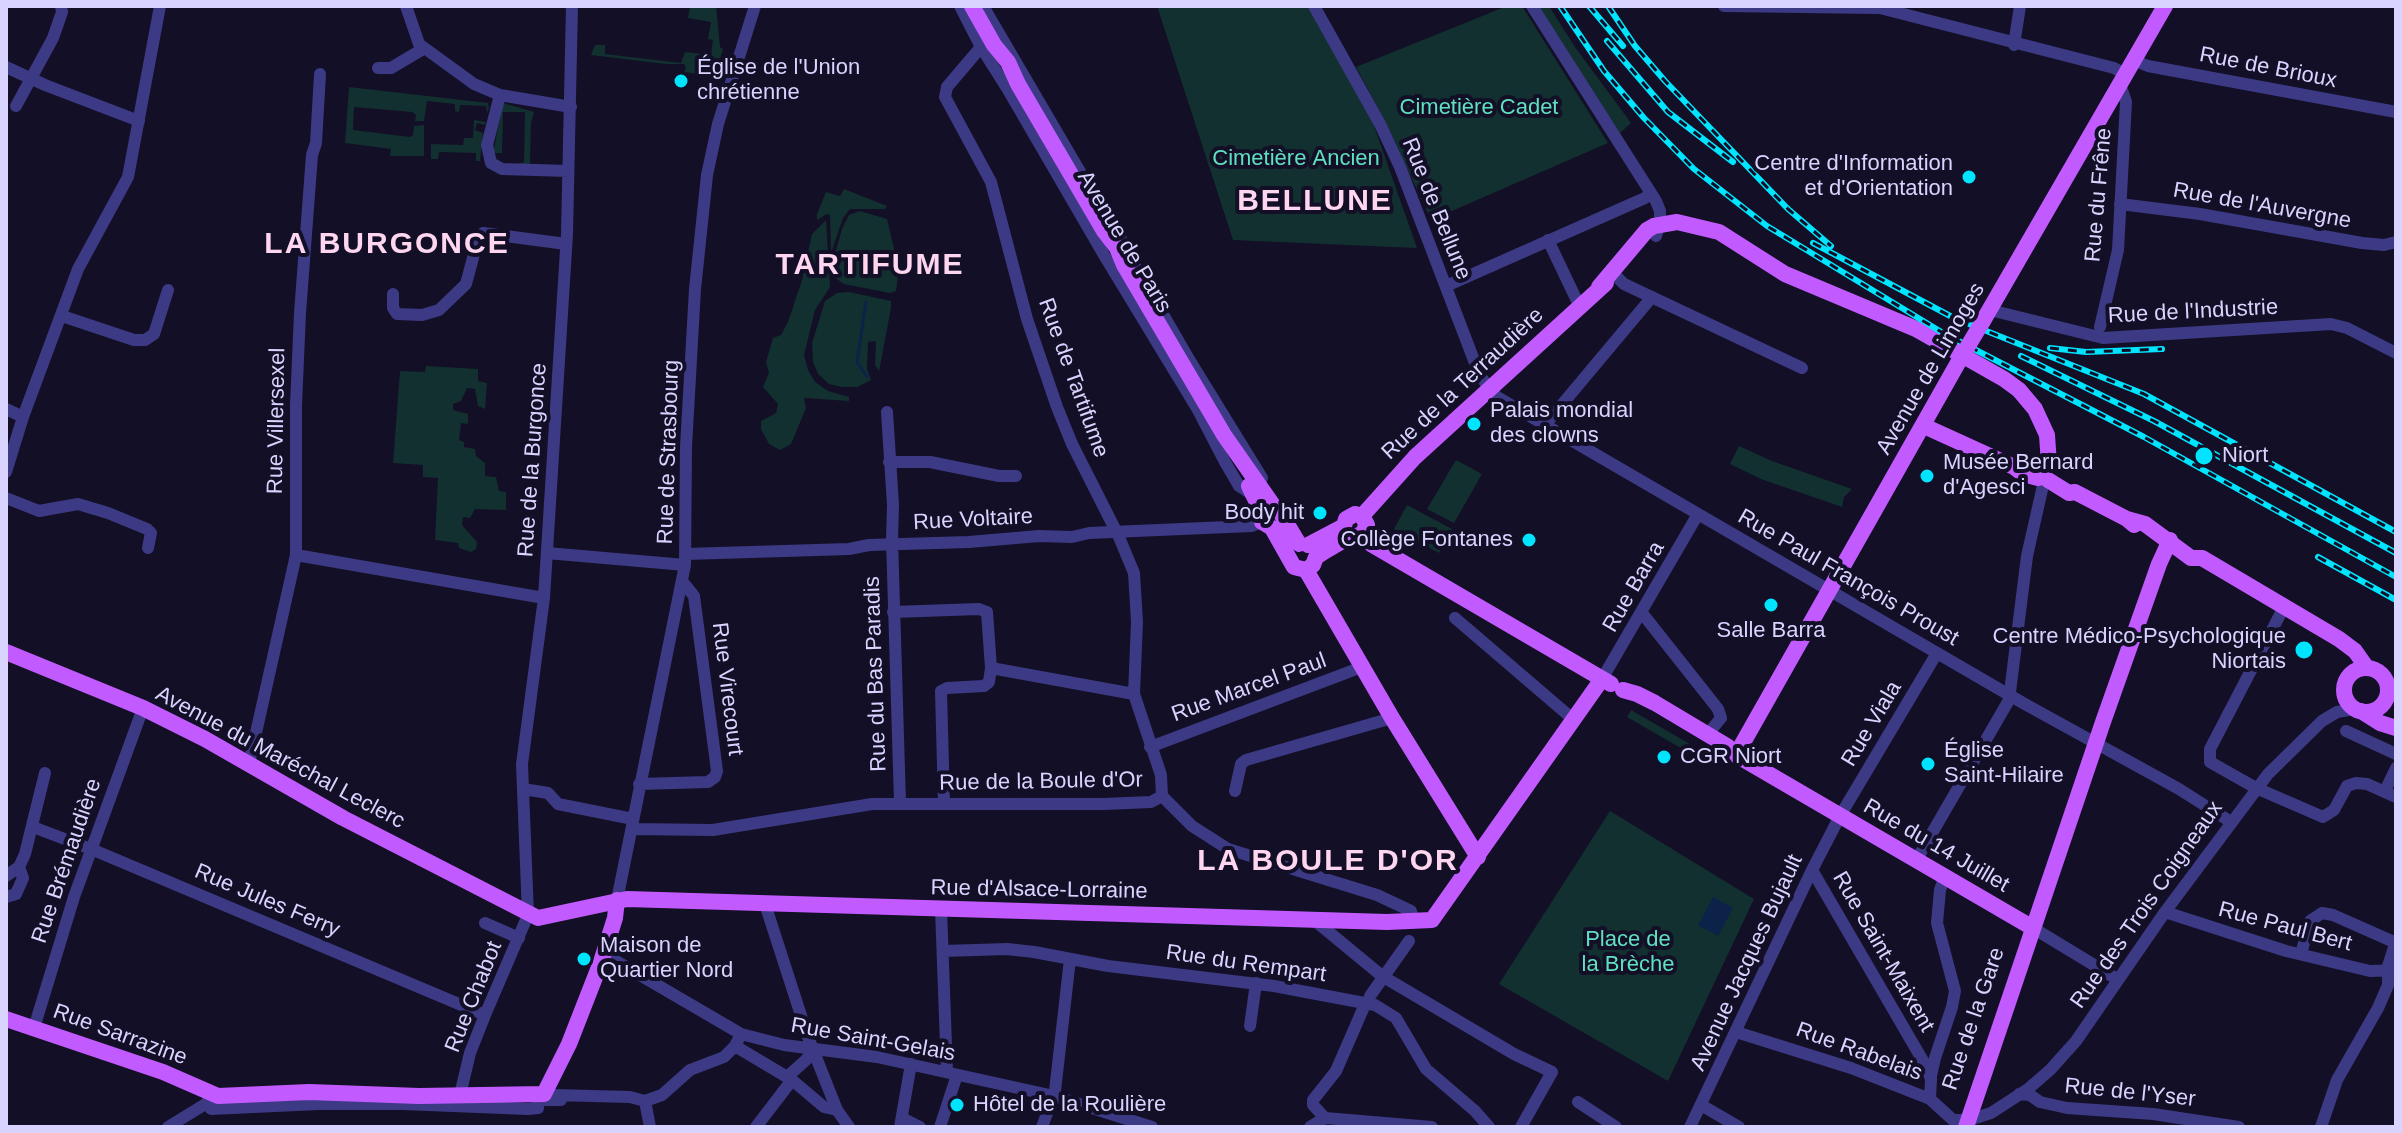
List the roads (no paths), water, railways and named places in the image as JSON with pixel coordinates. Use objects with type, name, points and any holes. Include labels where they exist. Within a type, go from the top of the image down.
[{"type":"main road","name":"Avenue de Paris","points":[[972,6],[989,44],[1008,62],[1018,84],[1103,223],[1124,265],[1188,366],[1213,417],[1226,430],[1272,516]]},
{"type":"main road","name":"Avenue de Limoges","points":[[1734,754],[2165,6]]},
{"type":"main road","points":[[1654,230],[1691,224],[1719,232],[1751,255],[1817,289],[1916,329],[2004,379],[2019,390],[2035,409],[2044,430],[2045,472]]},
{"type":"main road","name":"Rue de la Terraudière","points":[[1599,287],[1636,260],[1654,230]]},
{"type":"main road","name":"Rue de la Terraudière","points":[[1353,532],[1367,525],[1362,516],[1415,457],[1599,287],[1654,230]]},
{"type":"main road","points":[[1924,426],[2014,467],[2045,472],[2069,493],[2075,492],[2127,519],[2145,524],[2191,558],[2199,557],[2346,644],[2367,668]]},
{"type":"main road","name":"Avenue de Paris","points":[[1226,430],[1232,458],[1254,496],[1304,554],[1362,667],[1478,857]]},
{"type":"main road","points":[[1304,554],[1353,532]]},
{"type":"main road","name":"Rue du 14 Juillet","points":[[1353,532],[1602,679],[1637,694],[1727,746],[1734,754]]},
{"type":"main road","name":"Rue de la Gare","points":[[1964,1124],[2170,540]]},
{"type":"main road","points":[[2346,644],[2351,658],[2350,674],[2344,689],[2347,701],[2380,723],[2396,725],[2389,689],[2378,671],[2367,668],[2350,674]]},
{"type":"main road","name":"Avenue du Maréchal Leclerc","points":[[6,652],[143,708],[205,739],[343,818],[528,915]]},
{"type":"main road","points":[[1478,857],[1602,679]]},
{"type":"main road","points":[[2358,710],[2371,711],[2389,689]]},
{"type":"main road","name":"Rue du 14 Juillet","points":[[1623,690],[1634,700],[1711,746],[1734,754],[2033,928]]},
{"type":"main road","name":"Rue d'Alsace-Lorraine","points":[[528,915],[538,918],[617,900],[1432,920],[1478,857]]},
{"type":"main road","points":[[212,1100],[309,1092],[554,1096],[604,954],[617,900]]},
{"type":"main road","points":[[615,918],[646,901]]},
{"type":"main road","name":"Rue Sarrazine","points":[[6,1019],[179,1078],[212,1100]]},
{"type":"street","points":[[16,106],[53,38],[62,12],[61,6]]},
{"type":"street","points":[[6,472],[78,269],[128,177],[160,6]]},
{"type":"street","points":[[406,6],[416,39],[423,49],[474,84],[500,95],[571,107]]},
{"type":"street","name":"Rue de la Burgonce","points":[[528,915],[523,750],[544,598],[547,553],[566,244],[572,6]]},
{"type":"street","name":"Rue de Strasbourg","points":[[617,900],[685,560],[686,447],[703,202],[718,124],[755,6]]},
{"type":"street","name":"Avenue de Paris","points":[[960,6],[989,44],[1007,88],[1198,410],[1232,474],[1244,491],[1254,496]]},
{"type":"street","name":"Avenue de Paris","points":[[983,6],[1103,223],[1125,243],[1188,366],[1226,430]]},
{"type":"street","name":"Rue de Bellune","points":[[1314,6],[1393,153],[1480,376],[1489,389]]},
{"type":"street","points":[[1532,6],[1651,193],[1660,211],[1654,230]]},
{"type":"street","name":"Rue de Brioux","points":[[1724,6],[1893,9],[2014,45],[2126,72],[2148,66],[2396,112]]},
{"type":"street","points":[[2014,45],[2020,6]]},
{"type":"street","name":"Rue de Tartifume","points":[[989,44],[947,87],[945,97],[991,182],[1027,319],[1057,407],[1128,556],[1136,583],[1134,694],[1161,775],[1162,796]]},
{"type":"street","points":[[378,68],[391,68],[423,49]]},
{"type":"street","points":[[6,67],[139,121]]},
{"type":"street","name":"Rue du Frêne","points":[[2100,327],[2118,250],[2126,72]]},
{"type":"street","name":"Rue Villersexel","points":[[249,764],[296,555],[296,405],[300,313],[320,74]]},
{"type":"street","points":[[500,95],[487,145],[491,163],[502,169],[568,171]]},
{"type":"street","name":"Rue du Frêne","points":[[2107,107],[2125,112]]},
{"type":"street","points":[[1446,286],[1651,193]]},
{"type":"street","name":"Rue de l'Auvergne","points":[[2120,204],[2200,214],[2362,243],[2384,245],[2396,242]]},
{"type":"street","points":[[393,294],[393,308],[397,314],[422,315],[439,310],[466,284],[478,239],[483,233],[566,244]]},
{"type":"street","points":[[1548,240],[1579,305]]},
{"type":"street","points":[[1616,276],[1624,284],[1802,368]]},
{"type":"street","points":[[62,316],[134,340],[145,340],[154,334],[168,290]]},
{"type":"street","points":[[1544,426],[1652,297]]},
{"type":"street","name":"Rue de l'Industrie","points":[[1986,316],[2103,338],[2331,324],[2347,328],[2396,353]]},
{"type":"street","name":"Rue Paul François Proust","points":[[1489,389],[1503,402],[1544,426],[2231,822]]},
{"type":"street","points":[[6,409],[23,417]]},
{"type":"street","name":"Rue du Bas Paradis","points":[[887,412],[893,505],[893,612],[900,802]]},
{"type":"street","points":[[889,462],[930,462],[999,476],[1016,476]]},
{"type":"street","points":[[1917,859],[2011,696],[2027,556],[2045,472]]},
{"type":"street","points":[[6,498],[39,511],[78,504],[108,513],[147,529],[151,533],[148,548]]},
{"type":"street","name":"Rue Barra","points":[[1602,679],[1698,514]]},
{"type":"street","name":"Rue Voltaire","points":[[547,553],[685,560],[869,545],[1251,526],[1272,516]]},
{"type":"street","points":[[296,555],[544,598]]},
{"type":"street","name":"Rue Virecourt","points":[[639,784],[708,782],[717,771],[694,596],[682,581]]},
{"type":"street","points":[[2284,607],[2209,754],[2213,765],[2256,788],[2323,817],[2330,815],[2347,786],[2367,784],[2390,794],[2396,768]]},
{"type":"street","points":[[893,612],[984,610],[988,617],[989,682],[984,686],[941,691],[944,803]]},
{"type":"street","points":[[1642,613],[1718,709],[1721,718],[1707,735]]},
{"type":"street","points":[[1455,618],[1574,720]]},
{"type":"street","name":"Rue Viala","points":[[1840,816],[1937,653]]},
{"type":"street","name":"Rue Marcel Paul","points":[[1150,747],[1362,667]]},
{"type":"street","points":[[991,668],[1134,694]]},
{"type":"street","name":"Rue Brémaudière","points":[[34,1028],[60,940],[143,708]]},
{"type":"street","name":"Rue des Trois Coigneaux","points":[[1964,1124],[1991,1113],[2045,1075],[2076,1041],[2117,979],[2256,788],[2288,752],[2322,721],[2337,712],[2358,710]]},
{"type":"street","points":[[1235,791],[1241,764],[1246,760],[1392,718]]},
{"type":"street","points":[[2346,731],[2396,754]]},
{"type":"street","points":[[6,876],[19,867],[33,827],[45,773]]},
{"type":"street","name":"Rue de la Boule d'Or","points":[[523,789],[548,793],[558,804],[632,824],[713,830],[832,809],[900,802],[1114,804],[1151,802],[1162,796],[1192,826],[1228,849],[1377,895],[1411,911],[1413,921]]},
{"type":"street","name":"Avenue Jacques Bujault","points":[[1690,1127],[1840,816]]},
{"type":"street","name":"Rue Jules Ferry","points":[[33,827],[485,1015]]},
{"type":"street","points":[[6,897],[16,894],[23,878],[19,867]]},
{"type":"street","name":"Rue Saint-Maixent","points":[[1812,870],[1931,1079]]},
{"type":"street","points":[[1930,1099],[1935,1058],[1955,991],[1937,923],[1940,890],[1945,876]]},
{"type":"street","points":[[765,904],[812,1048],[837,1110],[849,1127]]},
{"type":"street","points":[[940,1127],[952,1074],[941,909]]},
{"type":"street","name":"Rue Paul Bert","points":[[2165,912],[2301,954],[2370,971],[2392,971]]},
{"type":"street","points":[[2301,954],[2310,921],[2322,913],[2395,941],[2388,985],[2337,1080],[2321,1127]]},
{"type":"street","name":"Rue Chabot","points":[[455,1096],[485,1015],[528,915]]},
{"type":"street","points":[[1313,919],[1382,976],[1514,1054],[1552,1072],[1521,1127]]},
{"type":"street","points":[[485,923],[519,938]]},
{"type":"street","name":"Rue du 14 Juillet","points":[[2033,928],[2117,979]]},
{"type":"street","points":[[1325,1118],[1313,1105],[1313,1100],[1336,1071],[1368,999],[1409,941]]},
{"type":"street","name":"Rue du Rempart","points":[[943,951],[1007,949],[1368,999],[1396,1018],[1426,1069],[1489,1127]]},
{"type":"street","name":"Rue Saint-Gelais","points":[[604,954],[741,1034],[784,1045],[877,1057],[1054,1096],[1152,1127]]},
{"type":"street","points":[[1042,1127],[1054,1096],[1070,959]]},
{"type":"street","points":[[1250,1026],[1256,983]]},
{"type":"street","name":"Rue Rabelais","points":[[1736,1032],[1810,1053],[1930,1099],[1953,1120],[1964,1124]]},
{"type":"street","points":[[212,1100],[211,1109],[528,1109],[538,1108],[539,1100],[557,1095],[636,1097],[645,1101],[662,1095],[690,1070],[724,1057],[741,1034]]},
{"type":"street","points":[[735,1046],[789,1078],[824,1107],[837,1110]]},
{"type":"street","points":[[756,1127],[812,1048]]},
{"type":"street","points":[[911,1064],[901,1123],[920,1127]]},
{"type":"street","name":"Rue de l'Yser","points":[[2019,1094],[2067,1108],[2153,1114],[2239,1127]]},
{"type":"street","points":[[168,1127],[212,1100]]},
{"type":"street","points":[[1610,1114],[1579,1100],[1621,1123]]},
{"type":"street","points":[[645,1101],[650,1127]]},
{"type":"street","points":[[1701,1105],[1739,1127]]},
{"type":"street","points":[[1310,1127],[1325,1118],[1432,1127]]},
{"type":"water","points":[[1713,897],[1733,908],[1718,936],[1698,925]]},
{"type":"waterway","points":[[866,302],[857,362],[867,377]]},
{"type":"railway","points":[[1560,6],[1604,71],[1644,118],[1694,169],[1767,226],[1943,333],[2144,437],[2396,577]]},
{"type":"railway","points":[[1589,6],[1623,46]]},
{"type":"railway","points":[[1608,6],[1635,46],[1665,81],[1788,209],[1831,246]]},
{"type":"railway","points":[[1607,41],[1668,112],[1733,162]]},
{"type":"railway","points":[[1813,243],[1954,318],[2144,394],[2396,532]]},
{"type":"railway","points":[[2050,348],[2086,352],[2162,349]]},
{"type":"railway","points":[[2021,356],[2154,421],[2396,553]]},
{"type":"railway","points":[[2318,557],[2396,600]]},
{"type":"place","name":"Église de l'Union chrétienne","points":[[681,81]]},
{"type":"place","name":"Centre d'Information et d'Orientation","points":[[1969,177]]},
{"type":"place","name":"Palais mondial des clowns","points":[[1474,424]]},
{"type":"place","name":"Niort","points":[[2204,456]]},
{"type":"place","name":"Musée Bernard d'Agesci","points":[[1927,476]]},
{"type":"place","name":"Body hit","points":[[1320,513]]},
{"type":"place","name":"Collège Fontanes","points":[[1529,540]]},
{"type":"place","name":"Salle Barra","points":[[1771,605]]},
{"type":"place","name":"Centre Médico-Psychologique Niortais","points":[[2304,650]]},
{"type":"place","name":"CGR Niort","points":[[1664,757]]},
{"type":"place","name":"Église Saint-Hilaire","points":[[1928,764]]},
{"type":"place","name":"Maison de Quartier Nord","points":[[584,959]]},
{"type":"place","name":"Hôtel de la Roulière","points":[[957,1105]]},
{"type":"district","name":"BELLUNE","points":[[1315,202]]},
{"type":"district","name":"LA BURGONCE","points":[[387,245]]},
{"type":"district","name":"TARTIFUME","points":[[870,266]]},
{"type":"district","name":"LA BOULE D'OR","points":[[1328,862]]},
{"type":"park label","name":"Cimetière Cadet","points":[[1479,108]]},
{"type":"park label","name":"Cimetière Ancien","points":[[1296,159]]},
{"type":"park label","name":"Place de la Brèche","points":[[1628,952]]}]
